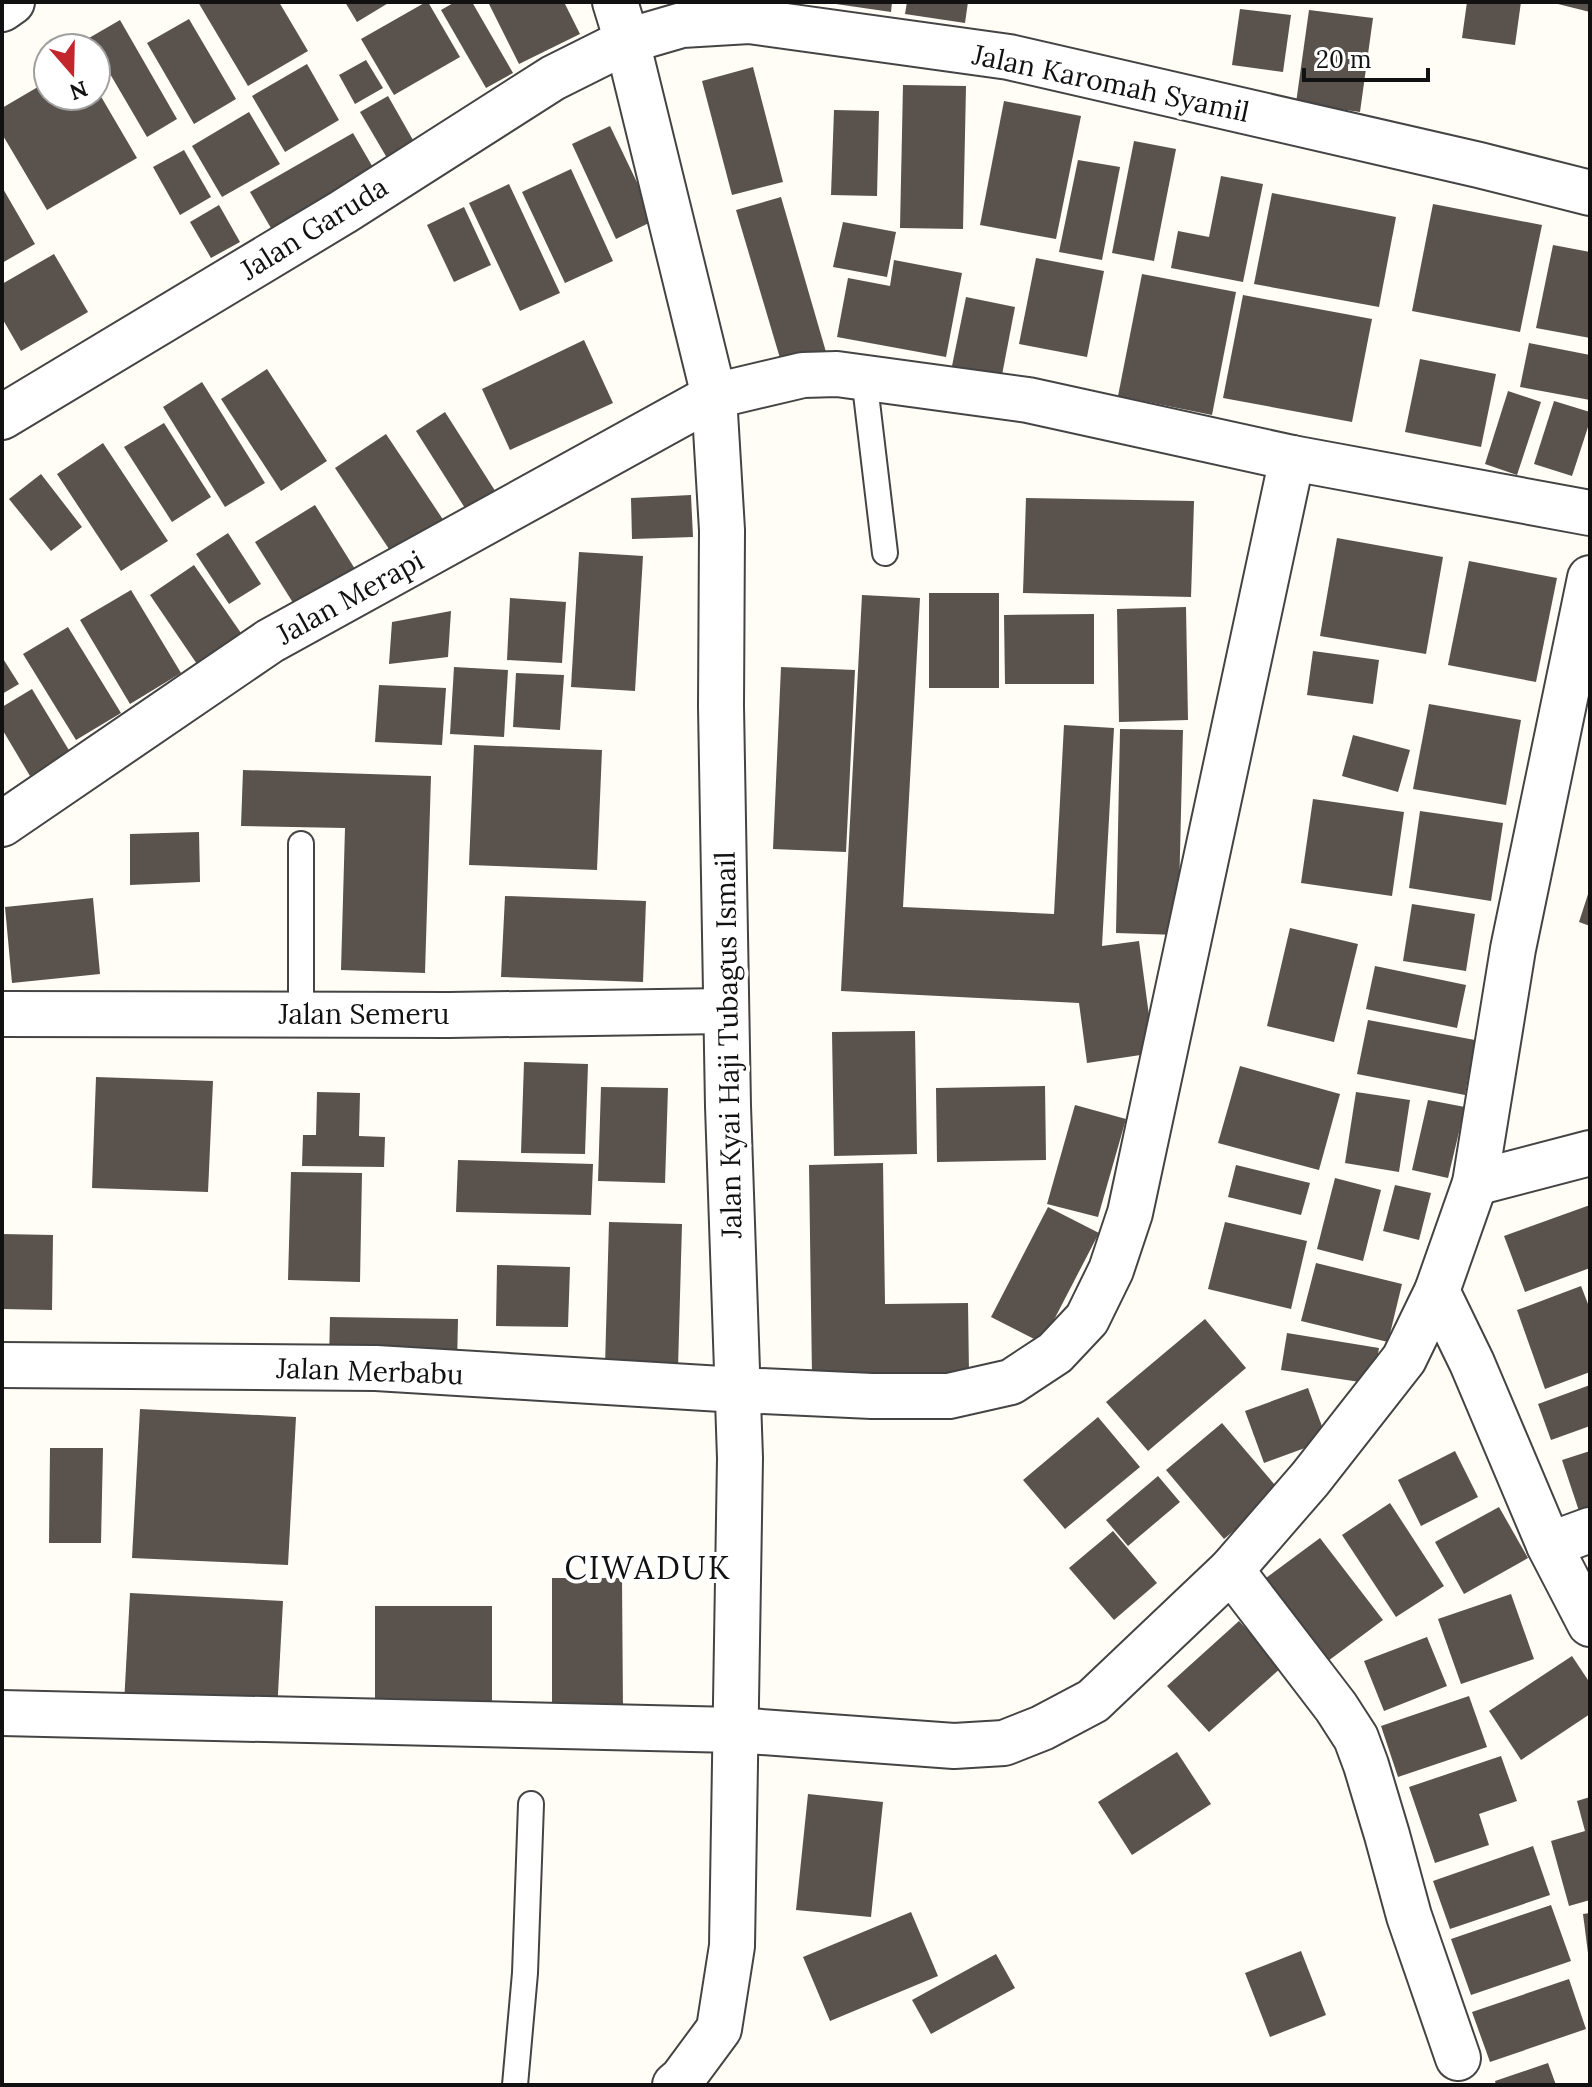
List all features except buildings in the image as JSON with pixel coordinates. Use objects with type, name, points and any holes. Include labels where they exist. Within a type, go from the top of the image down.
[{"type":"street","points":[[2,9],[12,2]]},
{"type":"street","name":"Jalan Karomah Syamil","points":[[621,22],[682,25],[749,21],[1009,57],[1464,161],[1590,193]]},
{"type":"street","name":"Jalan Kyai Haji Tubagus Ismail","points":[[621,22],[714,396],[722,530],[721,706],[726,1011],[740,1458],[732,1946],[719,2029],[675,2085]]},
{"type":"street","name":"Jalan Garuda","points":[[2,417],[343,212],[553,78],[621,22]]},
{"type":"street","name":"Jalan Merapi","points":[[2,824],[270,641],[714,396],[803,375],[837,374],[1028,400],[1292,458],[1590,513]]},
{"type":"street","name":"Jalan Merbabu","points":[[2,1365],[376,1368],[738,1390],[949,1396],[1011,1382],[1055,1353],[1087,1319],[1111,1270],[1130,1213],[1292,458]]},
{"type":"street","points":[[2,1713],[735,1730],[954,1746],[1004,1743],[1042,1728],[1093,1701],[1231,1570],[1310,1479],[1404,1359],[1437,1291],[1475,1183],[1513,949],[1590,578]]},
{"type":"street","name":"Jalan Semeru","points":[[2,1014],[726,1011]]},
{"type":"street","points":[[1475,1183],[1590,1153]]},
{"type":"street","points":[[1437,1291],[1472,1363],[1549,1545],[1590,1624]]},
{"type":"street","points":[[1549,1545],[1590,1530]]},
{"type":"street","points":[[1231,1570],[1336,1707],[1356,1738],[1409,1916],[1458,2058]]},
{"type":"lane","points":[[864,377],[885,553]]},
{"type":"lane","points":[[301,844],[301,1014]]},
{"type":"lane","points":[[515,2085],[525,1973],[531,1804]]},
{"type":"district","name":"CIWADUK","points":[[648,1568]]}]
